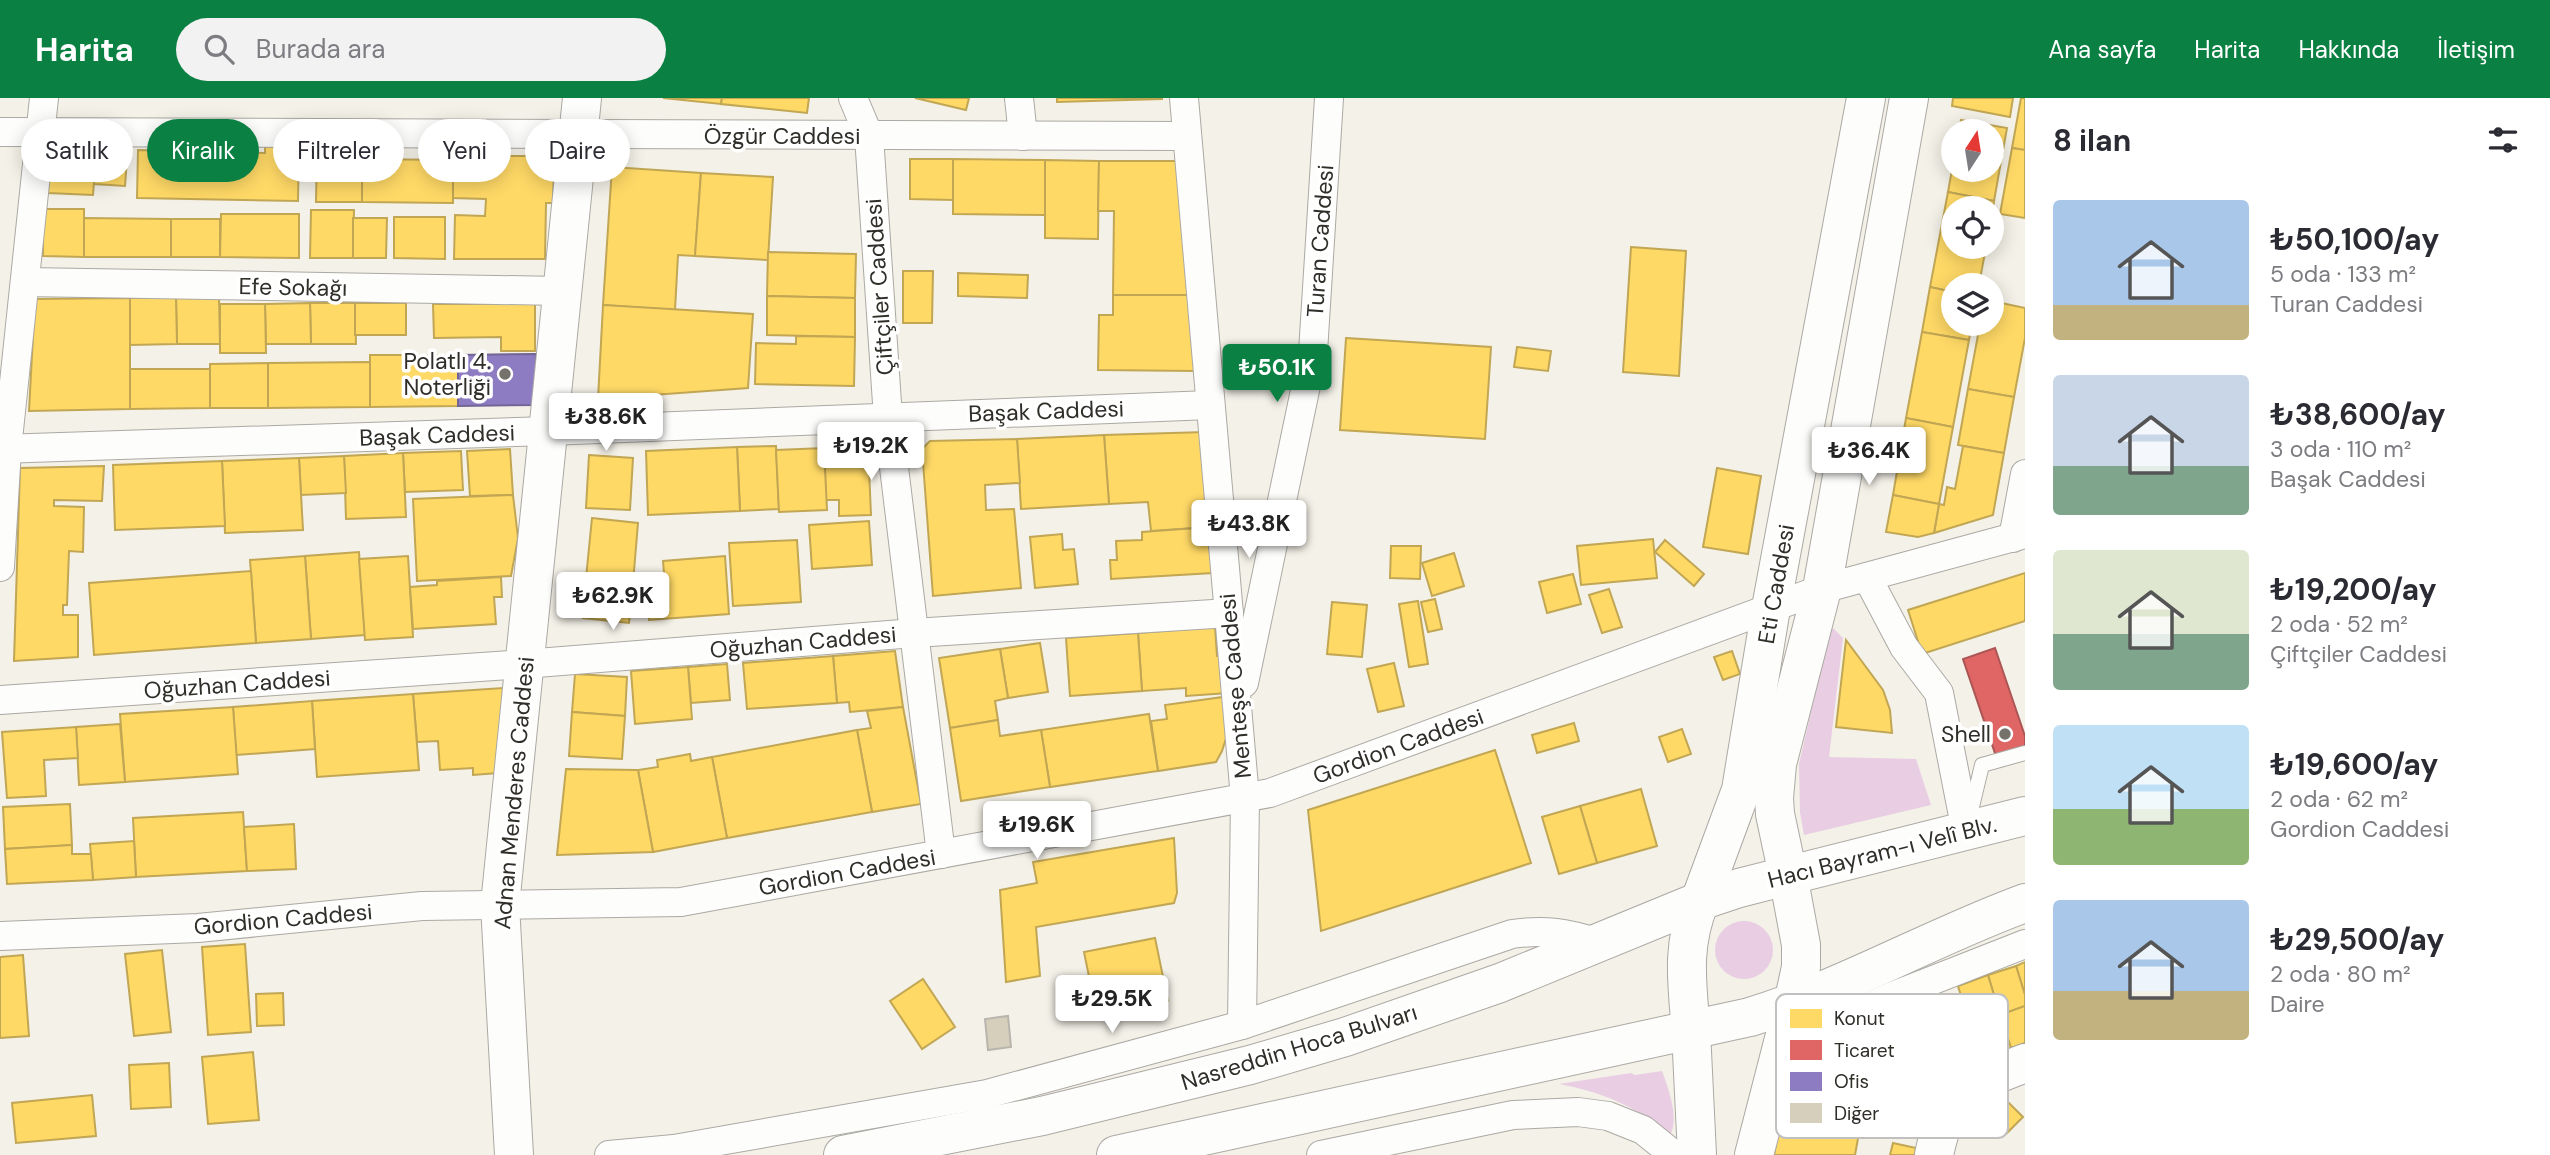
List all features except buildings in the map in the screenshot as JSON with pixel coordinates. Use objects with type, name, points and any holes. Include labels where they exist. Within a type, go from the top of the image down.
[{"type":"main road","name":"Adnan Menderes Caddesi","points":[[580,119],[582,98]]},
{"type":"main road","name":"Eti Caddesi","points":[[1697,1155],[1691,1031],[1685,973],[1687,941],[1741,790],[1771,608],[1866,98]]},
{"type":"main road","name":"Eti Caddesi","points":[[1795,994],[1801,967],[1801,945],[1775,814],[1774,781],[1822,589],[1909,98]]},
{"type":"main road","name":"Adnan Menderes Caddesi","points":[[514,1155],[500,905],[573,182]]},
{"type":"main road","name":"Hacı Bayram-ı Velî Blv.","points":[[1739,888],[2025,816]]},
{"type":"main road","name":"Nasreddin Hoca Bulvarı","points":[[843,1155],[1042,1116],[1250,1065],[1358,1033],[1500,983],[1700,901],[1739,888]]},
{"type":"main road","points":[[1815,994],[2025,903]]},
{"type":"main road","points":[[1116,1155],[1691,1031],[1776,1009]]},
{"type":"main road","points":[[2008,1070],[2025,1063]]},
{"type":"main road","name":"Eti Caddesi","points":[[1754,1155],[1776,1071]]},
{"type":"street","points":[[42,119],[44,98]]},
{"type":"street","name":"Çiftçiler Caddesi","points":[[853,98],[869,136],[888,418],[941,854]]},
{"type":"street","points":[[1019,98],[1023,136]]},
{"type":"street","name":"Menteşe Caddesi","points":[[1184,98],[1245,798],[1242,1025]]},
{"type":"street","name":"Turan Caddesi","points":[[1238,712],[1313,352],[1329,98]]},
{"type":"street","name":"Özgür Caddesi","points":[[0,132],[21,133]]},
{"type":"street","name":"Özgür Caddesi","points":[[133,134],[525,136]]},
{"type":"street","name":"Özgür Caddesi","points":[[630,136],[1187,136]]},
{"type":"street","points":[[0,567],[10,326],[25,282],[35,182]]},
{"type":"street","name":"Efe Sokağı","points":[[25,282],[562,291]]},
{"type":"street","name":"Başak Caddesi","points":[[3,449],[1210,405]]},
{"type":"street","points":[[2019,536],[2025,474]]},
{"type":"street","name":"Gordion Caddesi","points":[[0,936],[198,928],[422,906],[681,902],[1245,798],[1270,793],[1822,589],[2019,536]]},
{"type":"street","points":[[1867,577],[1904,647],[1939,693],[1966,831]]},
{"type":"street","name":"Oğuzhan Caddesi","points":[[0,701],[524,664],[914,632],[1229,613]]},
{"type":"street","points":[[1898,994],[2014,948],[1988,917]]},
{"type":"street","points":[[608,1155],[674,1149],[987,1094],[1242,1025],[1512,934],[1540,930],[1567,933],[1599,943]]},
{"type":"street","points":[[1321,1155],[1513,1115],[1578,1112],[1608,1116],[1643,1130],[1674,1155]]},
{"type":"lane","points":[[1966,831],[1982,765],[2025,753]]},
{"type":"shaded area","points":[[1833,628],[1843,638],[1829,757],[1916,759],[1931,805],[1804,835],[1800,812],[1799,764],[1830,629]]},
{"type":"shaded area","points":[[1744,921],[1755,923],[1768,934],[1773,950],[1771,961],[1760,974],[1744,979],[1733,977],[1720,966],[1715,950],[1717,939],[1728,926]]},
{"type":"shaded area","points":[[1662,1071],[1673,1112],[1673,1129],[1670,1135],[1644,1116],[1618,1102],[1559,1084],[1631,1073],[1635,1075]]},
{"type":"place","name":"Polatlı 4. Noterliği","points":[[505,374]]},
{"type":"place","name":"Shell","points":[[2005,734]]}]
